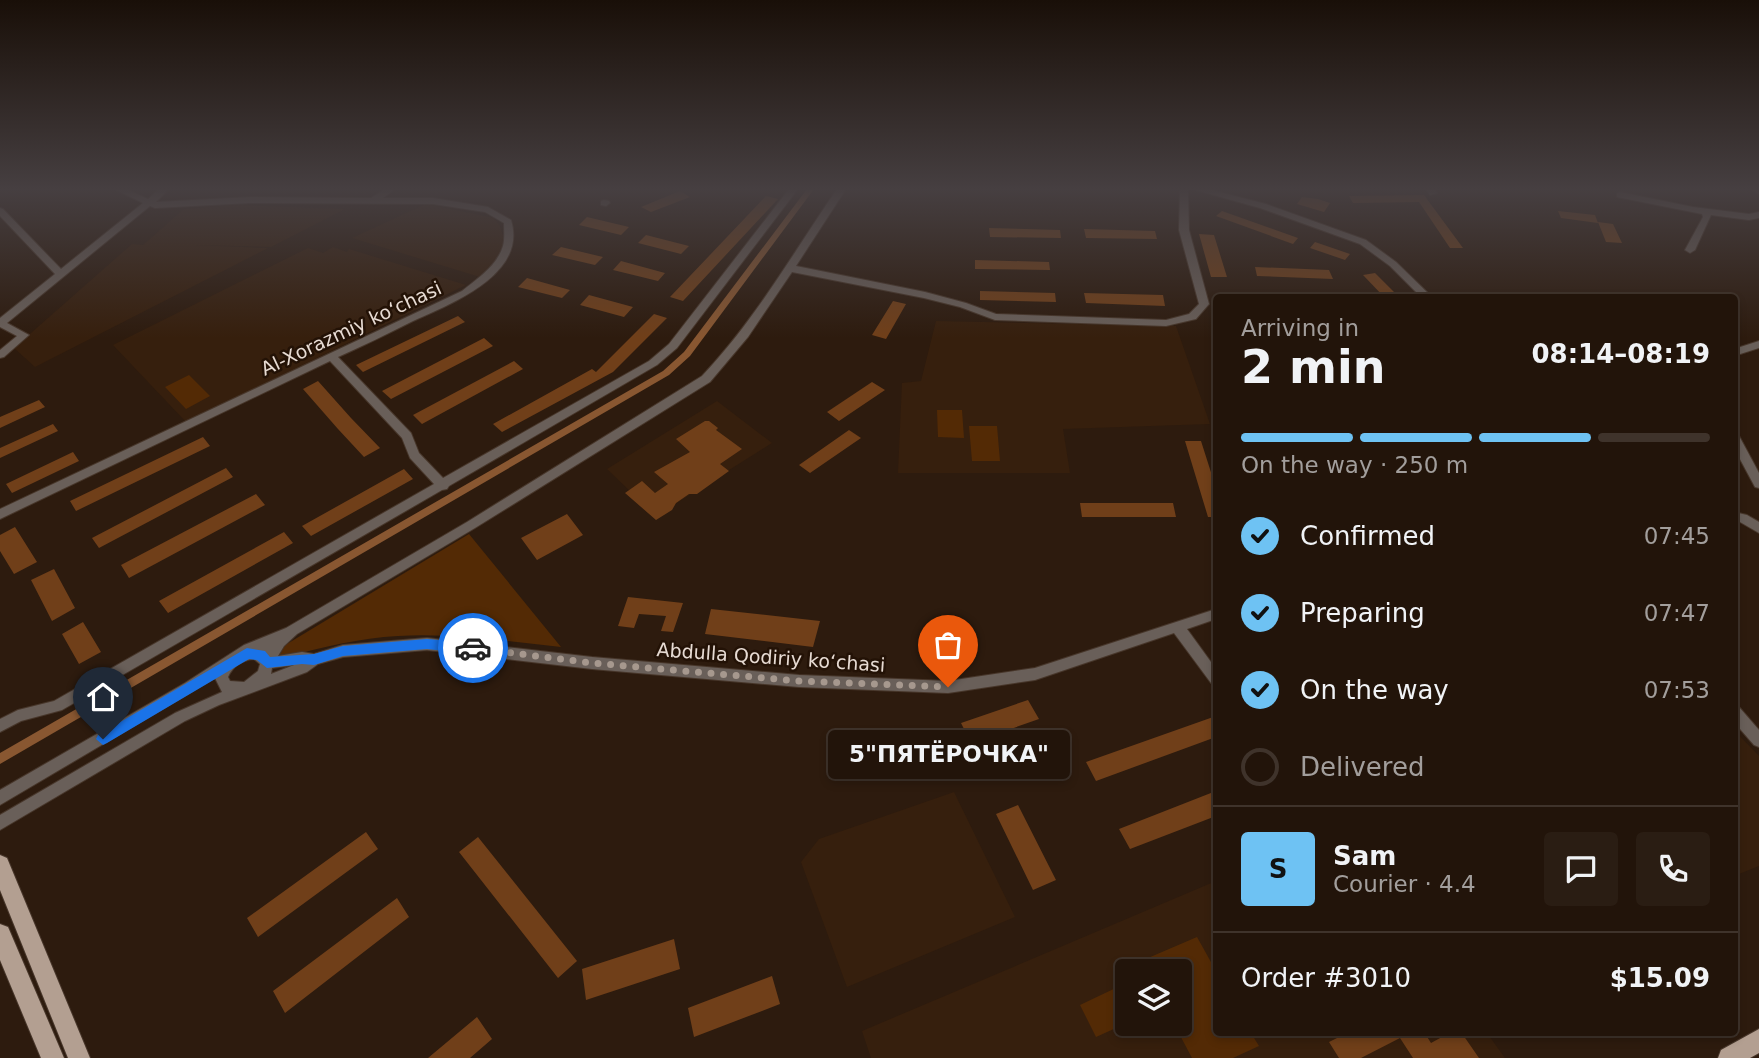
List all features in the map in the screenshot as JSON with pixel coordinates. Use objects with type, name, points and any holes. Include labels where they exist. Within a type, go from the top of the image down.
[{"type":"main road","points":[[0,865],[79,1058]]},
{"type":"main road","points":[[0,935],[53,1058]]},
{"type":"main road","points":[[1729,1058],[1759,1040]]},
{"type":"street","points":[[27,238],[62,275]]},
{"type":"street","points":[[0,355],[24,335],[1,323],[108,238]]},
{"type":"street","name":"Al-Xorazmiy koʻchasi","points":[[0,514],[475,287],[498,264],[509,238]]},
{"type":"street","points":[[0,726],[18,716],[58,706],[625,381],[664,355],[755,238]]},
{"type":"street","points":[[0,798],[249,649],[292,630],[471,525],[706,379],[739,341],[809,238]]},
{"type":"street","points":[[789,268],[925,295],[995,317],[1174,322],[1196,315],[1204,304],[1186,238]]},
{"type":"street","points":[[1353,238],[1363,242],[1393,264],[1424,294]]},
{"type":"street","points":[[1690,250],[1696,238]]},
{"type":"street","points":[[1738,352],[1759,344]]},
{"type":"street","points":[[331,356],[407,436],[414,455],[443,486]]},
{"type":"street","points":[[1738,444],[1759,484]]},
{"type":"street","points":[[1738,517],[1759,528]]},
{"type":"street","name":"Abdulla Qodiriy koʻchasi","points":[[0,823],[180,717],[302,668],[314,660],[343,651],[427,644],[592,663],[799,681],[948,687],[1035,674],[1213,615]]},
{"type":"street","points":[[1178,628],[1213,675]]},
{"type":"street","points":[[267,663],[261,654],[254,653],[232,660],[223,672],[222,683],[231,689],[247,688],[264,674],[279,642],[292,630]]},
{"type":"street","name":"Abdulla Qodiriy koʻchasi","points":[[267,663],[302,658],[314,660]]},
{"type":"street","points":[[1738,716],[1759,740]]},
{"type":"shaded area","points":[[151,238],[288,238],[271,247],[194,245],[268,248],[35,367],[14,348],[132,244],[143,245]]},
{"type":"shaded area","points":[[353,238],[504,238],[499,257],[480,277]]},
{"type":"shaded area","points":[[333,247],[347,252],[349,249],[466,285],[186,422],[113,345],[308,248],[323,253]]},
{"type":"shaded area","points":[[936,321],[1176,326],[1210,424],[1063,429],[1070,473],[898,473],[902,383],[921,381]]},
{"type":"shaded area","points":[[189,375],[210,396],[186,409],[165,387]]},
{"type":"shaded area","points":[[717,401],[772,443],[656,516],[607,469]]},
{"type":"shaded area","points":[[937,410],[962,410],[964,438],[938,437]]},
{"type":"shaded area","points":[[969,426],[997,426],[1000,461],[972,461]]},
{"type":"shaded area","points":[[469,534],[561,647],[480,638],[418,635],[328,646],[286,657],[277,655],[282,647]]},
{"type":"shaded area","points":[[1738,734],[1759,756],[1759,866],[1738,874]]},
{"type":"shaded area","points":[[954,792],[1015,917],[847,987],[801,862],[819,839]]},
{"type":"shaded area","points":[[1213,882],[1213,1036],[1489,1036],[1505,1058],[871,1058],[862,1031]]},
{"type":"shaded area","points":[[1197,937],[1213,966],[1213,1036],[1253,1036],[1259,1046],[1233,1058],[1192,1058],[1180,1036],[1192,1036],[1192,959],[1146,959]]},
{"type":"shaded area","points":[[1115,988],[1115,1028],[1096,1037],[1080,1005]]},
{"type":"building","points":[[643,238],[659,238],[689,246],[681,254],[638,243]]},
{"type":"building","points":[[726,238],[741,238],[683,301],[670,297]]},
{"type":"building","points":[[1200,238],[1215,238],[1227,277],[1211,277]]},
{"type":"building","points":[[1278,238],[1298,238],[1293,244]]},
{"type":"building","points":[[1444,238],[1456,238],[1463,248],[1450,248]]},
{"type":"building","points":[[1605,238],[1620,238],[1622,243],[1606,242]]},
{"type":"building","points":[[1315,242],[1350,254],[1345,260],[1310,248]]},
{"type":"building","points":[[561,247],[603,257],[595,265],[552,255]]},
{"type":"building","points":[[975,260],[1049,262],[1050,270],[975,269]]},
{"type":"building","points":[[621,261],[665,273],[658,281],[613,270]]},
{"type":"building","points":[[1255,267],[1329,270],[1333,279],[1257,276]]},
{"type":"building","points":[[1375,273],[1396,294],[1381,294],[1363,275]]},
{"type":"building","points":[[527,278],[570,290],[562,298],[518,287]]},
{"type":"building","points":[[980,291],[1055,293],[1056,302],[980,300]]},
{"type":"building","points":[[1084,293],[1163,295],[1165,306],[1086,303]]},
{"type":"building","points":[[589,295],[633,307],[624,317],[580,305]]},
{"type":"building","points":[[893,301],[906,304],[886,339],[872,335]]},
{"type":"building","points":[[654,314],[667,318],[613,372],[502,432],[493,424],[592,369],[596,372]]},
{"type":"building","points":[[458,316],[465,322],[363,372],[356,365]]},
{"type":"building","points":[[484,338],[493,346],[391,399],[382,391]]},
{"type":"building","points":[[514,361],[523,369],[422,424],[413,415]]},
{"type":"building","points":[[318,381],[380,448],[364,457],[338,429],[303,389]]},
{"type":"building","points":[[872,382],[885,390],[839,421],[827,412]]},
{"type":"building","points":[[39,400],[45,407],[0,428],[0,417]]},
{"type":"building","points":[[709,421],[718,428],[716,430],[742,449],[720,464],[729,471],[697,494],[689,494],[656,520],[625,493],[642,481],[655,493],[668,484],[654,472],[690,452],[676,439]]},
{"type":"building","points":[[53,424],[58,431],[0,458],[0,448]]},
{"type":"building","points":[[849,430],[861,438],[810,473],[799,465]]},
{"type":"building","points":[[203,437],[210,446],[76,511],[70,501]]},
{"type":"building","points":[[1185,441],[1201,441],[1213,479],[1213,517],[1208,517]]},
{"type":"building","points":[[73,452],[79,461],[12,493],[6,484]]},
{"type":"building","points":[[226,468],[233,477],[99,548],[92,538]]},
{"type":"building","points":[[404,469],[413,479],[311,536],[302,526]]},
{"type":"building","points":[[256,494],[265,505],[129,578],[121,565]]},
{"type":"building","points":[[1080,503],[1173,503],[1176,517],[1082,517]]},
{"type":"building","points":[[567,514],[583,535],[537,560],[521,538]]},
{"type":"building","points":[[15,527],[37,562],[14,574],[0,551],[0,535]]},
{"type":"building","points":[[284,532],[293,543],[168,613],[159,601]]},
{"type":"building","points":[[54,569],[75,608],[52,621],[31,580]]},
{"type":"building","points":[[628,597],[683,603],[673,632],[661,631],[666,616],[639,614],[634,628],[618,626]]},
{"type":"building","points":[[711,609],[820,621],[813,647],[705,634]]},
{"type":"building","points":[[83,622],[101,652],[79,664],[62,634]]},
{"type":"building","points":[[1028,700],[1039,719],[971,743],[961,723]]},
{"type":"building","points":[[1213,717],[1213,738],[1096,781],[1086,762]]},
{"type":"building","points":[[1213,792],[1213,817],[1130,849],[1119,829]]},
{"type":"building","points":[[1018,805],[1056,880],[1033,890],[996,814]]},
{"type":"building","points":[[366,832],[378,849],[258,937],[247,918]]},
{"type":"building","points":[[478,837],[577,961],[558,978],[459,852]]},
{"type":"building","points":[[397,898],[409,917],[285,1013],[273,991]]},
{"type":"building","points":[[674,939],[680,969],[586,1000],[582,969]]},
{"type":"building","points":[[772,976],[780,1004],[694,1037],[688,1008]]},
{"type":"building","points":[[477,1017],[492,1039],[470,1058],[428,1058]]},
{"type":"building","points":[[1341,1036],[1427,1036],[1431,1043],[1444,1036],[1464,1036],[1479,1058],[1413,1058],[1400,1038],[1361,1058],[1339,1058],[1329,1042]]},
{"type":"waterway","points":[[0,759],[666,373],[687,354],[774,238]]},
{"type":"way so far","points":[[473,648],[592,663],[799,681],[948,687]]},
{"type":"place","name":"5\"ПЯТЁРОЧКА\"","points":[[948,687]]},
{"type":"route","points":[[103,739],[232,660],[247,654],[261,654],[267,663],[302,658],[314,660],[343,651],[384,647],[427,644],[473,648]]}]
